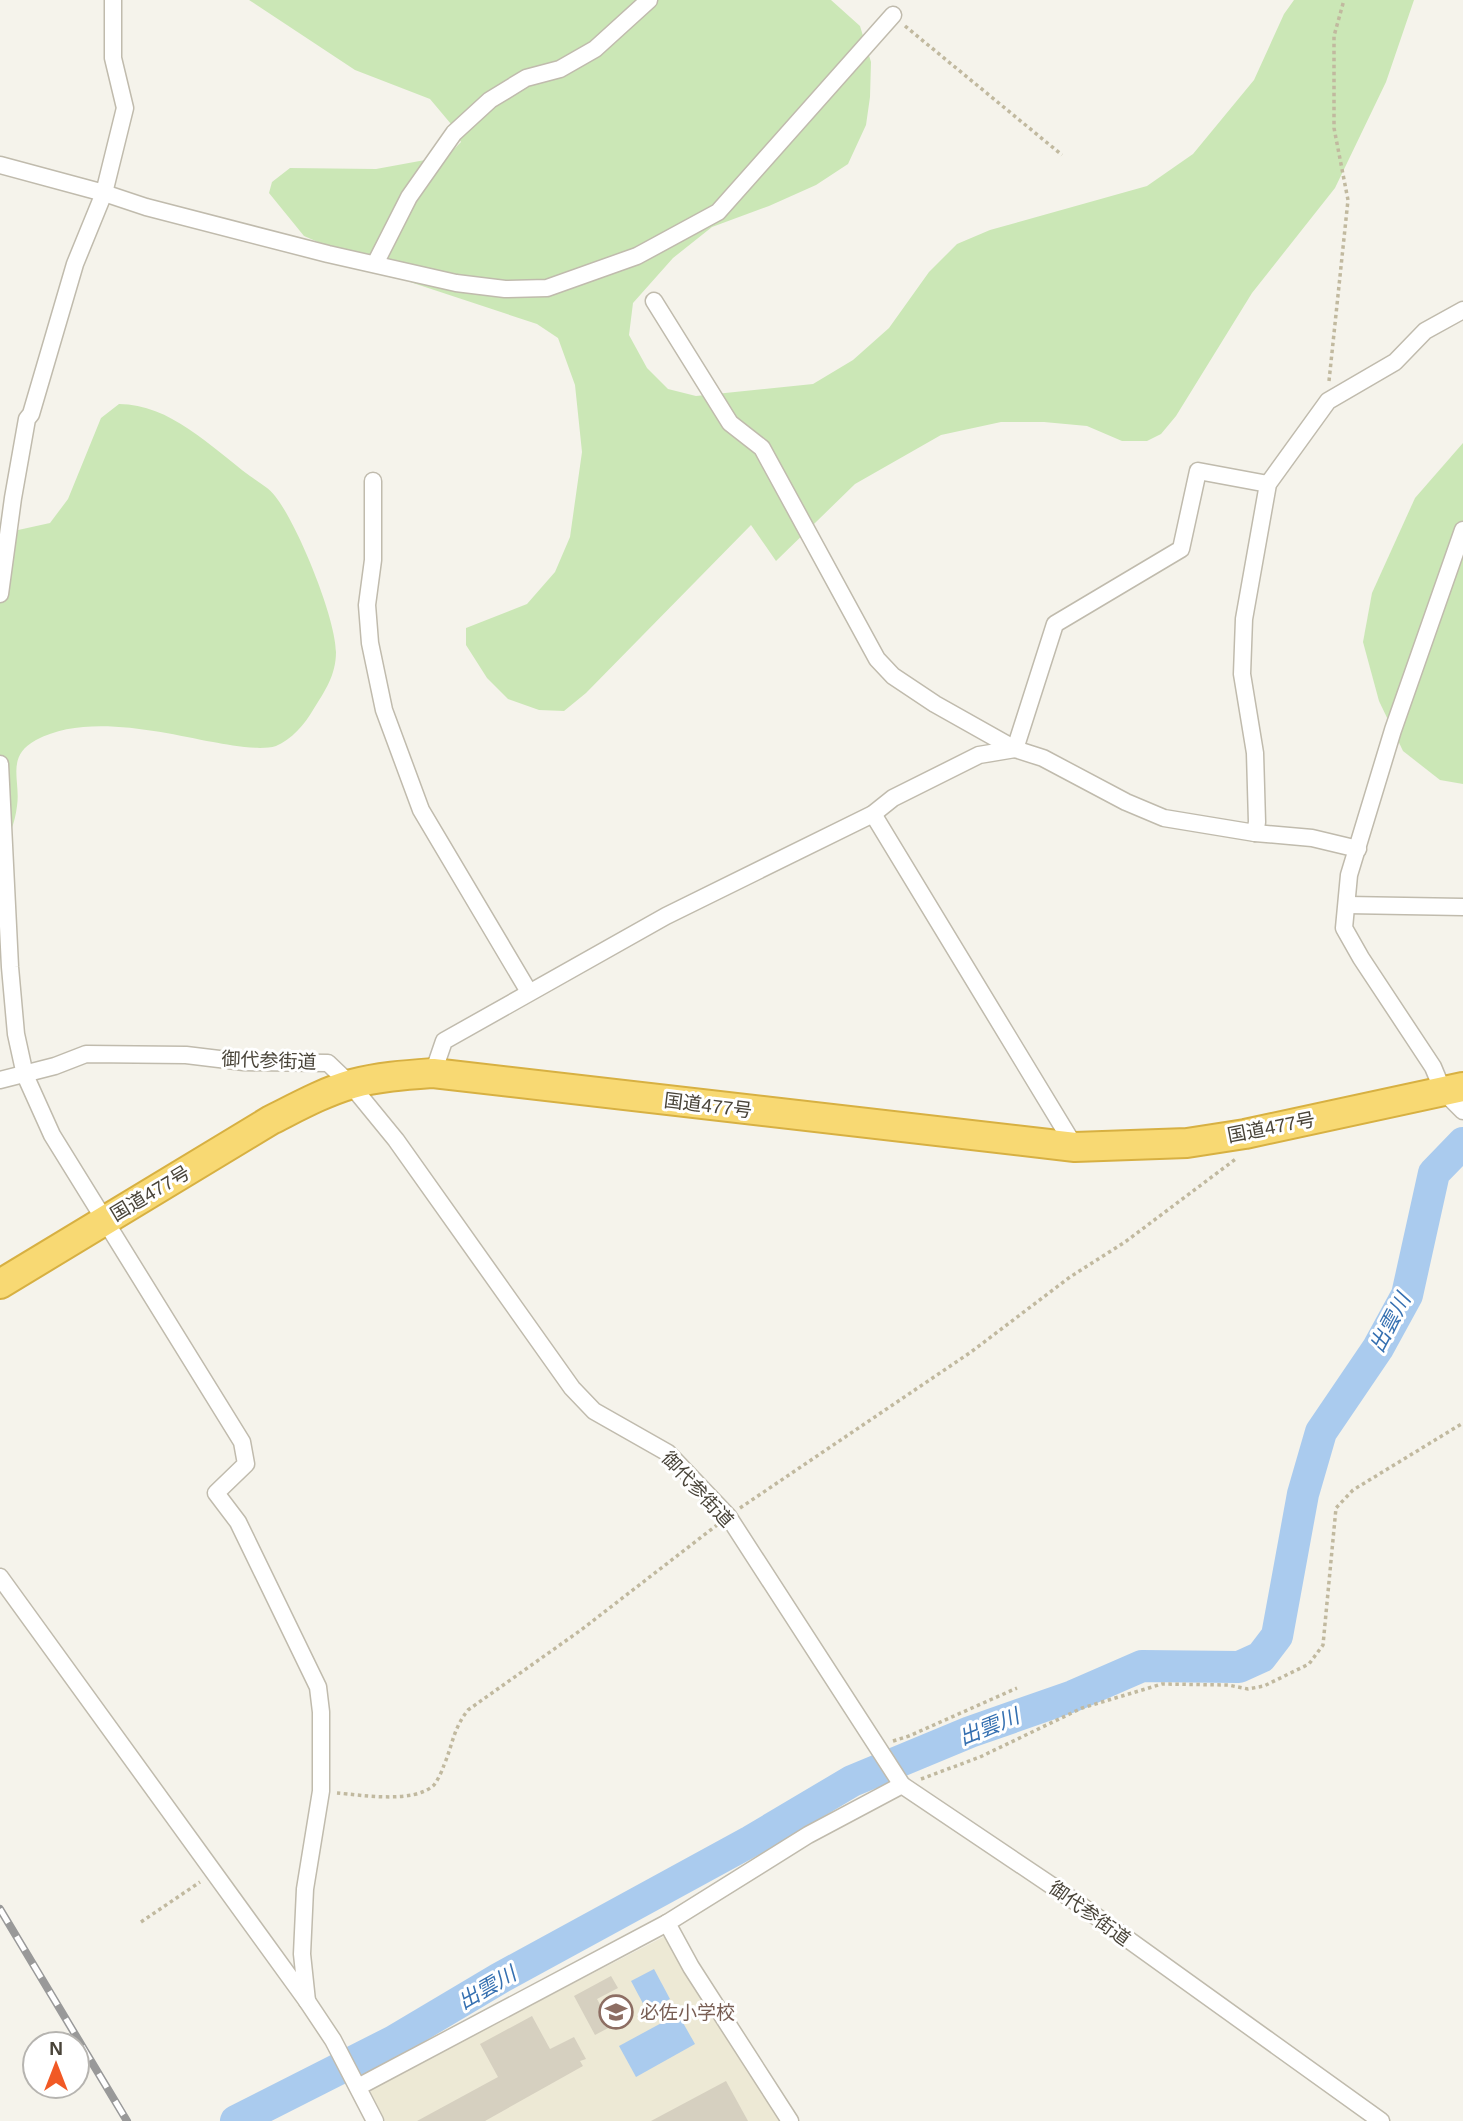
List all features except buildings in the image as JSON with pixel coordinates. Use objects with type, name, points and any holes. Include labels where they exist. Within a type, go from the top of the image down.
[{"type":"highway","name":"国道477号","points":[[0,1284],[271,1120],[316,1098],[351,1085],[388,1077],[433,1073],[1075,1147],[1187,1143],[1453,1089]]},
{"type":"street","points":[[0,594],[27,419],[31,414],[75,264],[104,192],[125,108],[113,58],[113,0]]},
{"type":"street","points":[[375,264],[409,197],[454,133],[499,94],[526,78],[560,69],[595,49],[649,0]]},
{"type":"street","points":[[0,165],[104,192],[146,207],[456,283],[505,289],[547,288],[637,256],[718,212],[893,15]]},
{"type":"street","points":[[654,301],[730,423],[762,448],[877,659],[893,676],[934,705],[1015,749],[1044,758],[1126,802],[1164,818],[1255,833],[1312,838],[1358,849]]},
{"type":"street","points":[[1255,833],[1255,753],[1242,674],[1243,632],[1268,484],[1328,401],[1395,362],[1425,331],[1463,310]]},
{"type":"street","points":[[1015,749],[1055,624],[1181,549],[1198,471],[1268,484]]},
{"type":"street","points":[[373,481],[373,560],[368,605],[370,643],[384,710],[421,810],[529,992]]},
{"type":"street","points":[[1463,530],[1393,730],[1349,875],[1344,928],[1433,1067],[1453,1089],[1463,1111]]},
{"type":"street","points":[[433,1073],[444,1041],[529,992],[666,916],[873,814],[893,798],[979,755],[1015,749]]},
{"type":"street","points":[[0,764],[10,967],[16,1034],[25,1074],[52,1135],[242,1442],[246,1464],[216,1493],[238,1522],[318,1687],[321,1712],[321,1791],[305,1889],[302,1954],[307,2001]]},
{"type":"street","points":[[873,814],[1075,1147]]},
{"type":"street","points":[[1347,905],[1463,907]]},
{"type":"street","name":"御代参街道","points":[[0,1080],[86,1054],[186,1055],[244,1062],[328,1063],[351,1085],[396,1140],[572,1388],[594,1411],[668,1453],[728,1516],[899,1780],[1044,1880],[1381,2121]]},
{"type":"street","points":[[0,1577],[307,2001],[333,2040],[375,2121]]},
{"type":"street","points":[[356,2082],[667,1923],[899,1780]]},
{"type":"street","points":[[667,1923],[691,1967],[790,2121]]},
{"type":"path","points":[[1328,401],[1348,200],[1334,128],[1334,36],[1345,0]]},
{"type":"path","points":[[893,15],[1062,155]]},
{"type":"path","points":[[321,1791],[387,1798],[416,1793],[433,1785],[444,1766],[457,1723],[468,1710],[581,1630],[728,1516],[971,1352],[1070,1277],[1125,1242],[1237,1160],[1245,1133]]},
{"type":"path","points":[[899,1780],[980,1757],[1083,1707],[1162,1684],[1228,1685],[1248,1689],[1264,1686],[1309,1664],[1323,1645],[1336,1508],[1353,1490],[1463,1423]]},
{"type":"path","points":[[879,1748],[1017,1688]]},
{"type":"path","points":[[141,1922],[213,1873]]},
{"type":"shaded area","name":"必佐小学校","points":[[665,1936],[784,2121],[385,2121],[371,2088]]},
{"type":"green space","points":[[249,0],[831,0],[860,26],[871,62],[866,125],[848,164],[816,185],[712,227],[673,258],[633,303],[629,335],[647,368],[668,389],[696,396],[813,384],[853,360],[889,328],[929,272],[957,244],[990,230],[1147,186],[1193,154],[1254,80],[1284,14],[1294,0],[1414,0],[1386,82],[1335,188],[1252,293],[1176,416],[1161,434],[1147,441],[1122,441],[1087,426],[1001,422],[941,435],[855,484],[776,561],[751,525],[586,693],[564,711],[539,710],[508,699],[487,678],[466,645],[466,628],[527,604],[555,572],[570,537],[582,452],[575,385],[558,338],[537,324],[413,283],[304,236],[269,193],[272,182],[290,168],[376,169],[447,156],[461,142],[451,124],[430,99],[355,70]]},
{"type":"green space","points":[[119,404],[156,411],[173,419],[205,440],[275,496],[304,548],[330,617],[336,652],[334,668],[326,689],[306,721],[292,736],[276,746],[244,747],[147,730],[100,726],[56,732],[36,740],[26,747],[17,761],[16,813],[0,855],[0,534],[50,523],[68,499],[101,418]]},
{"type":"green space","points":[[1463,443],[1463,784],[1440,780],[1403,751],[1379,701],[1363,642],[1372,593],[1415,498]]},
{"type":"water","points":[[654,1969],[670,1999],[647,2011],[631,1981]]},
{"type":"water","points":[[678,2014],[695,2044],[636,2077],[619,2046]]},
{"type":"waterway","name":"出雲川","points":[[236,2121],[394,2041],[500,1978],[751,1841],[852,1781],[970,1732],[1073,1696],[1142,1666],[1239,1667],[1261,1657],[1277,1636],[1303,1494],[1321,1432],[1378,1348],[1407,1295],[1434,1173],[1463,1143]]},
{"type":"railway","points":[[0,1909],[127,2121]]},
{"type":"place","name":"必佐小学校","points":[[616,2012]]}]
